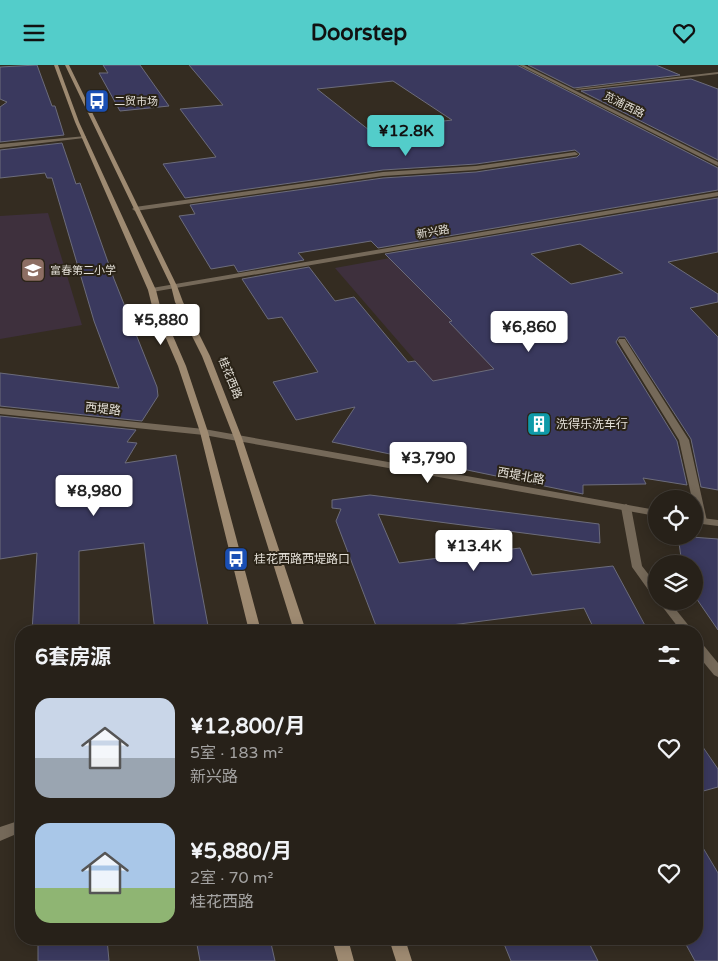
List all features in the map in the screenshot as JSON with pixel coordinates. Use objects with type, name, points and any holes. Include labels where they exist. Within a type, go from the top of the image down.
[{"type":"main road","points":[[56,65],[84,137],[152,290],[156,305],[182,366],[204,432],[254,625]]},
{"type":"main road","name":"桂花西路","points":[[67,65],[206,356],[238,438],[298,625]]},
{"type":"main road","points":[[342,945],[346,961]]},
{"type":"main road","points":[[399,945],[404,961]]},
{"type":"street","name":"苋浦西路","points":[[521,65],[718,164]]},
{"type":"street","name":"苋浦西路","points":[[529,65],[718,159]]},
{"type":"street","points":[[577,89],[718,73]]},
{"type":"street","points":[[0,146],[84,137]]},
{"type":"street","points":[[135,209],[383,174],[476,168],[575,154]]},
{"type":"street","name":"新兴路","points":[[152,290],[718,194]]},
{"type":"street","points":[[622,341],[684,440],[693,490]]},
{"type":"street","name":"西堤路","points":[[0,411],[204,432]]},
{"type":"street","name":"西堤北路","points":[[204,432],[648,511]]},
{"type":"street","points":[[626,507],[637,567],[648,581]]},
{"type":"street","points":[[703,522],[718,523]]},
{"type":"street","points":[[670,610],[681,625]]},
{"type":"street","points":[[703,653],[718,672]]},
{"type":"street","points":[[0,834],[15,828]]},
{"type":"shaded area","name":"富春第二小学","points":[[48,213],[82,325],[0,339],[0,216]]},
{"type":"shaded area","points":[[456,246],[618,389],[443,393],[335,268]]},
{"type":"building","points":[[37,65],[52,106],[55,106],[64,135],[0,142],[0,107],[7,102],[0,99],[0,67]]},
{"type":"building","points":[[103,65],[140,65],[169,106],[120,111],[99,73],[108,73]]},
{"type":"building","points":[[189,65],[517,65],[718,168],[718,190],[378,248],[371,241],[298,253],[304,260],[238,272],[234,265],[211,269],[179,216],[195,214],[190,205],[383,178],[476,172],[577,157],[580,154],[575,150],[476,164],[383,170],[185,198],[163,164],[216,157],[180,109],[223,105]],"holes":[[[393,81],[452,120],[369,130],[317,89]]]},
{"type":"building","points":[[528,65],[656,65],[680,75],[574,88]]},
{"type":"building","points":[[691,79],[718,89],[718,160],[581,91]]},
{"type":"building","points":[[62,143],[76,184],[80,183],[114,279],[157,387],[158,396],[142,421],[0,406],[0,373],[119,388],[94,321],[52,178],[47,178],[45,173],[0,178],[0,150]]},
{"type":"building","points":[[718,198],[718,252],[668,262],[718,294],[718,302],[690,308],[718,337],[718,490],[701,487],[691,439],[625,337],[619,337],[616,342],[677,441],[687,485],[643,478],[646,484],[583,485],[583,494],[332,442],[355,407],[296,420],[273,382],[318,372],[282,317],[268,319],[242,279],[309,267],[335,301],[354,297],[408,362],[415,361],[433,381],[494,369],[449,322],[452,321],[385,254]],"holes":[[[580,244],[623,273],[571,284],[531,254]]]},
{"type":"building","points":[[0,416],[136,430],[127,442],[137,443],[125,463],[176,455],[208,625],[154,625],[144,543],[79,551],[79,625],[32,625],[37,553],[0,559]]},
{"type":"building","points":[[370,495],[599,524],[600,543],[378,514],[399,563],[520,548],[532,575],[613,566],[645,625],[592,625],[584,608],[451,625],[376,625],[336,521],[341,509],[332,508],[332,500]]},
{"type":"building","points":[[703,538],[718,539],[718,630],[703,608],[703,555],[681,555],[679,545],[703,545]]},
{"type":"building","points":[[703,747],[718,769],[718,787],[703,791]]},
{"type":"building","points":[[703,848],[718,873],[718,961],[695,961],[686,945],[703,945]]},
{"type":"building","points":[[38,945],[108,945],[109,961],[38,961]]},
{"type":"building","points":[[197,945],[271,945],[275,961],[200,961]]},
{"type":"building","points":[[504,945],[590,945],[598,961],[511,961]]},
{"type":"place","name":"二贸市场","points":[[97,101]]},
{"type":"place","name":"富春第二小学","points":[[33,270]]},
{"type":"place","name":"洗得乐洗车行","points":[[539,424]]},
{"type":"place","name":"桂花西路西堤路口","points":[[236,559]]}]
